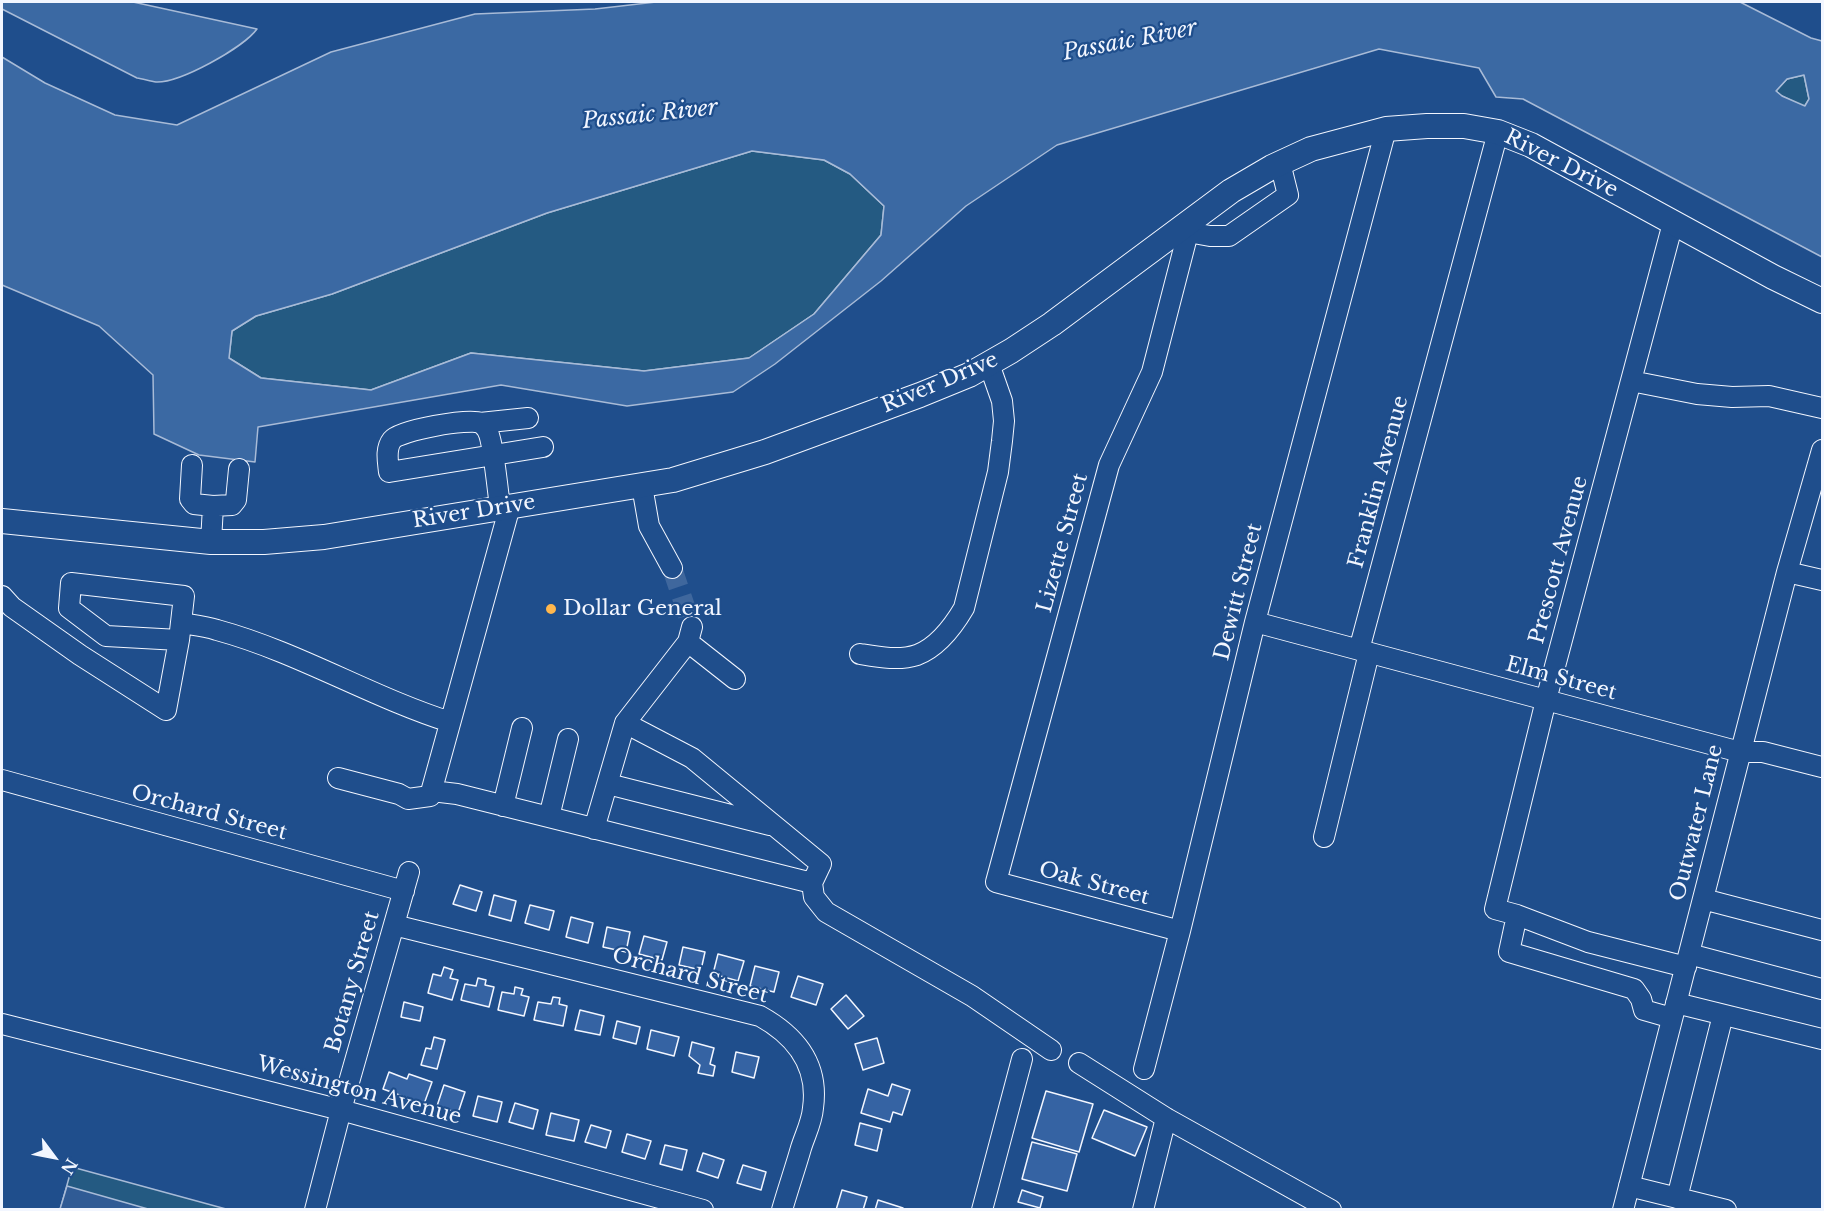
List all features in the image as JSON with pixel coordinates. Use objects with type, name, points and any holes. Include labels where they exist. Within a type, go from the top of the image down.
[{"type":"main road","name":"River Drive","points":[[2,521],[210,542],[264,542],[324,537],[673,480],[765,452],[920,395],[989,364],[1189,226],[1231,191],[1280,163],[1311,149],[1349,137],[1386,129],[1464,126],[1498,132],[1531,145],[1773,277],[1822,301]]},
{"type":"street","name":"Dewitt Street","points":[[1143,1069],[1180,931],[1255,622],[1386,129]]},
{"type":"street","name":"Franklin Avenue","points":[[1324,837],[1364,651],[1498,132]]},
{"type":"street","points":[[1189,226],[1210,236],[1229,236],[1288,195],[1280,163]]},
{"type":"street","name":"Prescott Avenue","points":[[1517,915],[1495,909],[1546,700],[1673,223]]},
{"type":"street","name":"Lizette Street","points":[[996,882],[1109,465],[1152,372],[1189,226]]},
{"type":"street","points":[[860,654],[890,658],[918,655],[954,626],[964,608],[998,472],[1002,441],[1004,421],[1002,401],[989,364]]},
{"type":"street","points":[[1631,381],[1696,394],[1732,398],[1769,396],[1822,408]]},
{"type":"street","points":[[528,417],[480,423],[469,422],[400,434],[391,441],[387,452],[390,472],[543,447]]},
{"type":"street","points":[[431,793],[505,507],[489,431],[480,423]]},
{"type":"street","name":"Outwater Lane","points":[[1623,1209],[1787,572],[1822,450]]},
{"type":"street","points":[[192,465],[190,499],[194,504],[213,506],[232,505],[236,500],[239,469]]},
{"type":"street","points":[[642,486],[649,526],[672,568]]},
{"type":"street","points":[[210,542],[213,506]]},
{"type":"street","points":[[1787,572],[1822,580]]},
{"type":"street","points":[[2,596],[12,607],[80,655],[166,710],[180,631],[184,596],[71,584],[69,608],[106,636],[180,631],[216,629],[313,665],[418,712],[450,722]]},
{"type":"street","name":"Elm Street","points":[[1255,622],[1740,752],[1763,752],[1822,767]]},
{"type":"street","points":[[594,828],[625,723],[690,634],[735,679]]},
{"type":"street","points":[[625,723],[692,758],[821,864],[812,883],[814,897],[826,912],[972,996],[1051,1050]]},
{"type":"street","points":[[503,806],[522,728]]},
{"type":"street","points":[[549,817],[568,739]]},
{"type":"street","points":[[338,778],[399,794],[408,799],[431,793],[503,806],[812,883]]},
{"type":"street","name":"Orchard Street","points":[[2,780],[404,891]]},
{"type":"street","points":[[608,784],[776,827]]},
{"type":"street","name":"Botany Street","points":[[315,1209],[409,872]]},
{"type":"street","name":"Oak Street","points":[[996,882],[1180,931]]},
{"type":"street","points":[[1703,899],[1822,930]]},
{"type":"street","points":[[1822,989],[1588,942],[1517,915],[1509,952],[1634,989],[1644,1010],[1674,1010],[1724,1016],[1822,1039]]},
{"type":"street","name":"Orchard Street","points":[[394,926],[760,1016],[777,1025],[792,1038],[804,1055],[812,1075],[814,1092],[813,1110],[782,1209]]},
{"type":"street","points":[[1677,1198],[1724,1016]]},
{"type":"street","name":"Wessington Avenue","points":[[2,1024],[341,1110],[703,1209]]},
{"type":"street","points":[[982,1209],[1022,1059]]},
{"type":"street","points":[[1079,1063],[1166,1118],[1331,1209]]},
{"type":"street","points":[[1143,1209],[1166,1118]]},
{"type":"street","points":[[1629,1186],[1726,1209]]},
{"type":"shaded area","points":[[1804,75],[1809,99],[1804,107],[1776,91],[1787,79]]},
{"type":"shaded area","points":[[752,151],[824,160],[850,174],[884,206],[881,235],[814,314],[749,358],[644,371],[471,353],[371,390],[261,378],[229,358],[232,331],[256,316],[332,294],[547,213]]},
{"type":"shaded area","points":[[72,1167],[226,1209],[60,1210]]},
{"type":"shaded area","points":[[67,1186],[148,1209],[60,1209]]},
{"type":"water","points":[[2,2],[133,2],[257,29],[239,45],[195,71],[167,81],[156,82],[137,78],[2,9]]},
{"type":"water","name":"Passaic River","points":[[656,2],[1740,2],[1811,38],[1822,41],[1822,257],[1523,99],[1496,97],[1479,68],[1379,49],[1057,145],[966,206],[881,281],[775,364],[733,392],[627,406],[501,385],[258,427],[255,462],[199,455],[154,434],[153,375],[99,326],[2,285],[2,57],[45,83],[115,115],[177,125],[331,52],[475,14],[595,9]],"holes":[[[1804,75],[1809,99],[1805,106],[1776,91],[1787,79]],[[752,151],[824,160],[850,174],[884,206],[881,235],[814,314],[749,358],[644,371],[471,353],[371,390],[261,378],[229,358],[232,331],[256,316],[332,294],[547,213]]]},
{"type":"building","points":[[460,885],[482,892],[476,911],[453,904]]},
{"type":"building","points":[[494,895],[516,901],[511,921],[489,915]]},
{"type":"building","points":[[530,905],[554,911],[549,930],[525,923]]},
{"type":"building","points":[[571,917],[593,923],[588,943],[566,937]]},
{"type":"building","points":[[607,927],[630,932],[626,952],[603,947]]},
{"type":"building","points":[[644,936],[667,942],[662,960],[639,954]]},
{"type":"building","points":[[683,947],[705,952],[701,970],[679,965]]},
{"type":"building","points":[[718,954],[744,961],[738,981],[713,974]]},
{"type":"building","points":[[755,966],[779,972],[774,992],[750,986]]},
{"type":"building","points":[[444,967],[453,970],[450,978],[458,980],[452,1000],[428,993],[433,974],[441,976]]},
{"type":"building","points":[[798,976],[823,984],[816,1005],[791,997]]},
{"type":"building","points":[[478,978],[486,980],[485,985],[494,987],[489,1007],[461,1000],[465,984],[476,986]]},
{"type":"building","points":[[515,987],[523,989],[521,995],[529,997],[524,1016],[498,1010],[502,992],[514,994]]},
{"type":"building","points":[[846,995],[864,1016],[848,1029],[831,1009]]},
{"type":"building","points":[[553,997],[560,998],[559,1004],[567,1006],[563,1026],[534,1020],[538,1002],[551,1004]]},
{"type":"building","points":[[404,1002],[423,1007],[420,1021],[401,1017]]},
{"type":"building","points":[[580,1010],[604,1016],[600,1035],[575,1030]]},
{"type":"building","points":[[617,1021],[640,1027],[636,1044],[613,1038]]},
{"type":"building","points":[[651,1030],[679,1037],[674,1056],[647,1049]]},
{"type":"building","points":[[434,1037],[445,1040],[437,1069],[421,1065],[426,1048],[431,1049]]},
{"type":"building","points":[[877,1038],[884,1063],[863,1070],[855,1044]]},
{"type":"building","points":[[692,1042],[714,1048],[710,1064],[715,1066],[713,1076],[698,1073],[700,1065],[689,1056]]},
{"type":"building","points":[[736,1052],[759,1057],[754,1078],[732,1072]]},
{"type":"building","points":[[389,1072],[407,1079],[409,1074],[432,1082],[424,1104],[383,1089]]},
{"type":"building","points":[[892,1084],[910,1090],[902,1115],[893,1112],[890,1122],[861,1113],[868,1089],[888,1096]]},
{"type":"building","points":[[444,1085],[465,1092],[458,1113],[437,1106]]},
{"type":"building","points":[[1046,1091],[1093,1104],[1079,1152],[1032,1138]]},
{"type":"building","points":[[478,1096],[502,1102],[497,1122],[473,1116]]},
{"type":"building","points":[[515,1103],[538,1110],[533,1129],[509,1122]]},
{"type":"building","points":[[1104,1110],[1147,1127],[1135,1156],[1092,1138]]},
{"type":"building","points":[[551,1113],[579,1120],[574,1141],[546,1135]]},
{"type":"building","points":[[860,1123],[882,1129],[877,1151],[855,1145]]},
{"type":"building","points":[[591,1125],[611,1131],[606,1148],[585,1142]]},
{"type":"building","points":[[627,1134],[651,1141],[645,1159],[622,1152]]},
{"type":"building","points":[[1032,1142],[1077,1154],[1067,1191],[1022,1179]]},
{"type":"building","points":[[665,1145],[687,1150],[682,1170],[660,1164]]},
{"type":"building","points":[[703,1153],[724,1160],[718,1178],[697,1171]]},
{"type":"building","points":[[743,1165],[766,1172],[761,1190],[737,1183]]},
{"type":"building","points":[[842,1190],[867,1197],[863,1210],[836,1210]]},
{"type":"building","points":[[1022,1190],[1043,1197],[1040,1208],[1018,1202]]},
{"type":"building","points":[[878,1200],[903,1208],[903,1210],[875,1210]]},
{"type":"tunnel","points":[[672,568],[692,627]]},
{"type":"place","name":"Dollar General","points":[[551,609]]}]
